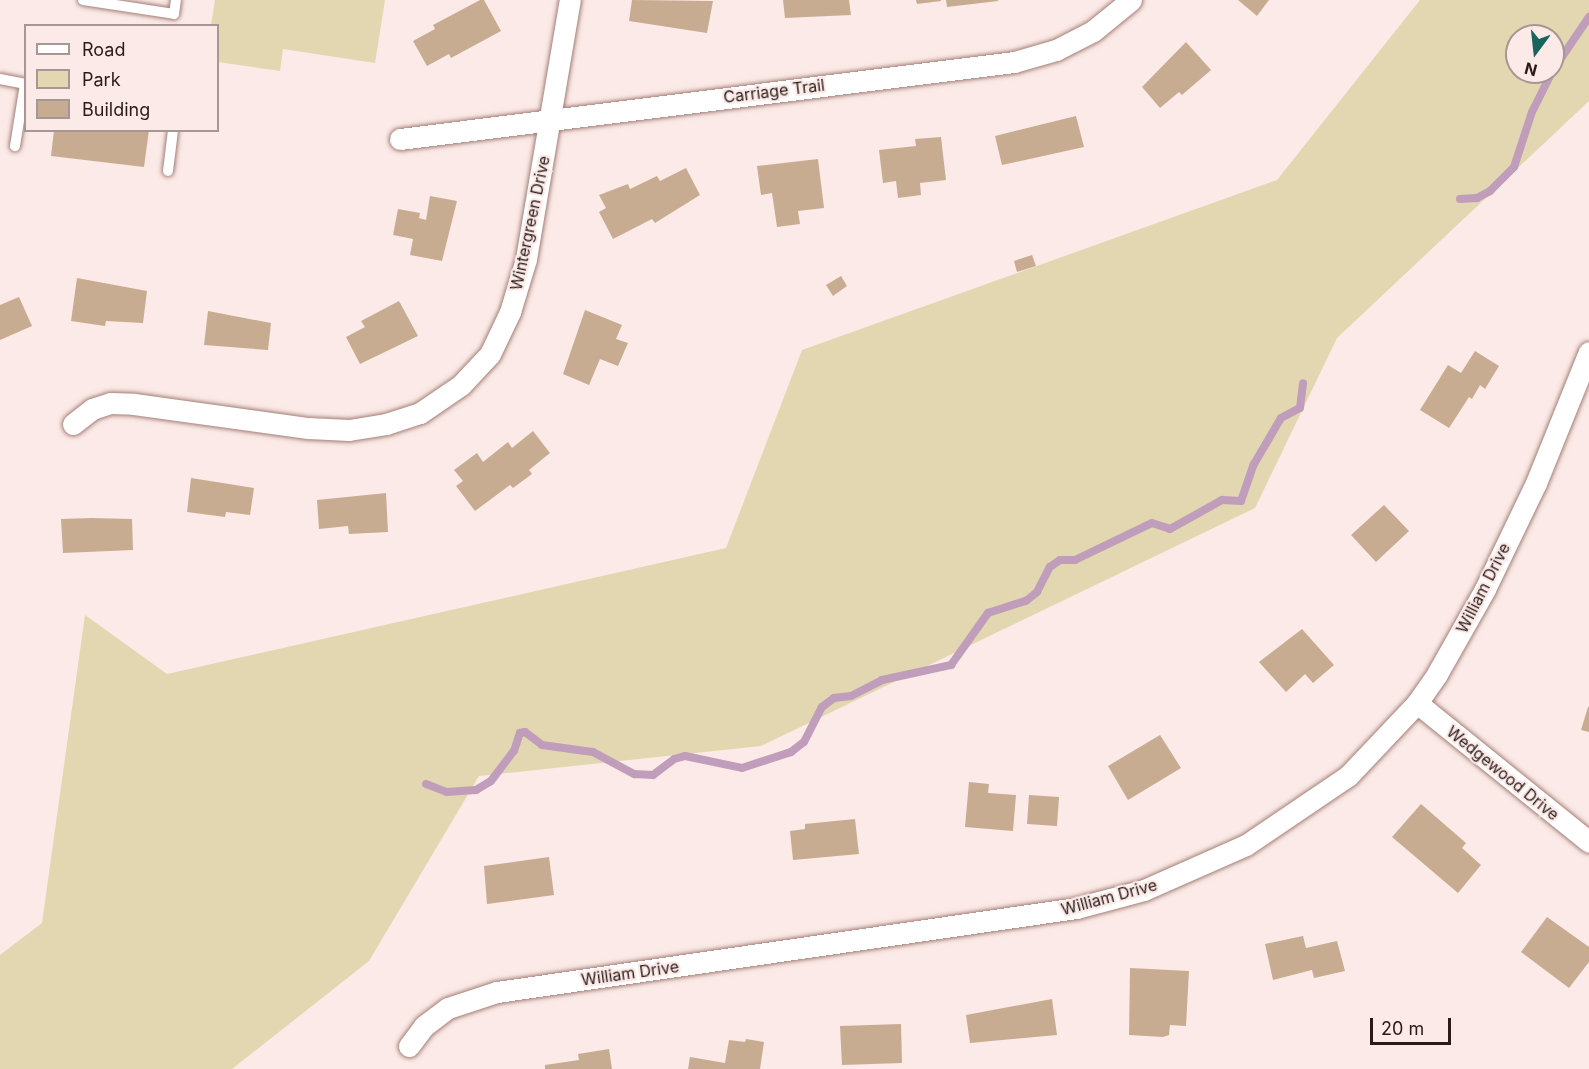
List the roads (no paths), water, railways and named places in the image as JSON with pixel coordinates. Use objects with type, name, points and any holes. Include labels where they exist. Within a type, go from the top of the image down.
[{"type":"street","name":"Wintergreen Drive","points":[[74,424],[92,409],[110,403],[349,430],[386,424],[420,413],[460,385],[490,354],[510,312],[526,259],[570,0]]},
{"type":"street","name":"Carriage Trail","points":[[400,139],[550,118],[1014,62],[1056,51],[1093,31],[1131,0]]},
{"type":"street","name":"William Drive","points":[[408,1046],[424,1026],[448,1008],[497,992],[1008,920],[1144,890],[1246,845],[1319,799],[1372,753],[1417,703],[1485,589],[1536,483],[1589,352]]},
{"type":"street","name":"Wedgewood Drive","points":[[1417,703],[1589,842]]},
{"type":"lane","points":[[83,0],[175,20],[176,0]]},
{"type":"lane","points":[[0,79],[24,84]]},
{"type":"lane","points":[[15,146],[24,90]]},
{"type":"lane","points":[[168,171],[173,132]]},
{"type":"waterway","points":[[1565,52],[1589,17]]},
{"type":"waterway","points":[[1460,199],[1477,198],[1490,191],[1514,167],[1532,112],[1546,84]]},
{"type":"waterway","points":[[426,784],[447,792],[476,790],[491,781],[514,751],[520,733],[525,732],[542,745],[593,752],[634,774],[653,775],[674,759],[685,756],[742,768],[791,752],[804,742],[822,707],[834,698],[851,696],[882,680],[951,665],[988,613],[1026,601],[1037,592],[1050,567],[1060,560],[1075,560],[1152,523],[1170,529],[1222,500],[1241,501],[1254,464],[1281,418],[1300,408],[1303,383]]}]
